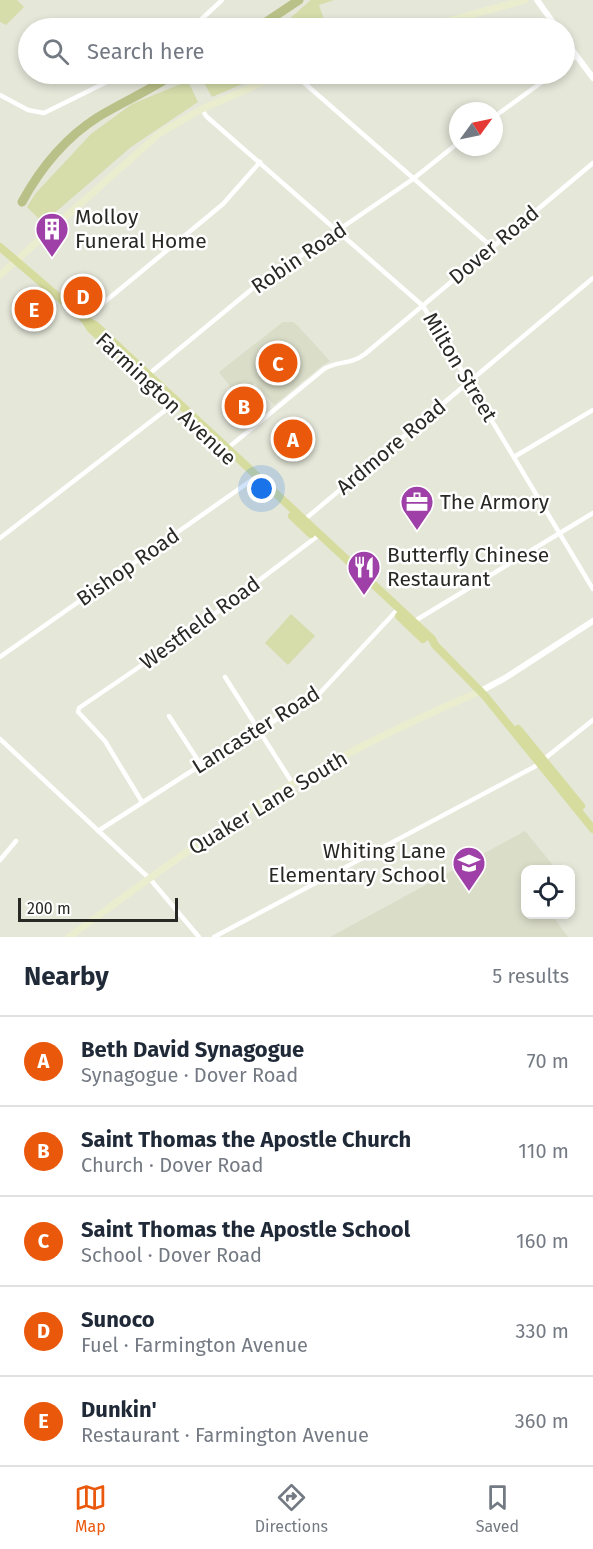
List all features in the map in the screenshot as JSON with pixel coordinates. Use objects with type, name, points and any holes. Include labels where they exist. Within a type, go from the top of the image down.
[{"type":"main road","points":[[459,18],[525,0]]},
{"type":"main road","points":[[0,275],[150,141],[202,108],[258,84]]},
{"type":"main road","name":"Farmington Avenue","points":[[0,247],[84,319],[95,325],[146,377],[225,451],[396,610],[432,639],[435,645],[481,691],[593,821]]},
{"type":"main road","name":"Quaker Lane South","points":[[69,937],[229,824],[293,784],[385,734],[481,691]]},
{"type":"main road","name":"Farmington Avenue","points":[[541,762],[593,829]]},
{"type":"street","points":[[203,18],[222,0]]},
{"type":"street","points":[[537,0],[550,18]]},
{"type":"street","points":[[575,53],[593,78]]},
{"type":"street","points":[[0,95],[28,110],[44,113],[103,84]]},
{"type":"street","points":[[305,84],[492,247]]},
{"type":"street","points":[[503,110],[539,84]]},
{"type":"street","name":"Milton Street","points":[[202,108],[206,116],[423,306],[593,590]]},
{"type":"street","name":"Robin Road","points":[[146,377],[252,289],[413,179],[449,150]]},
{"type":"street","points":[[84,319],[223,204],[260,162]]},
{"type":"street","name":"Dover Road","points":[[225,451],[324,369],[356,361],[593,163]]},
{"type":"street","name":"Ardmore Road","points":[[302,522],[593,278]]},
{"type":"street","points":[[0,538],[174,403]]},
{"type":"street","points":[[514,457],[593,410]]},
{"type":"street","name":"Bishop Road","points":[[0,657],[254,478]]},
{"type":"street","points":[[411,623],[593,513]]},
{"type":"street","name":"Westfield Road","points":[[142,802],[105,741],[78,712],[78,708],[192,631],[317,536]]},
{"type":"street","name":"Lancaster Road","points":[[98,831],[201,765],[319,694],[396,610]]},
{"type":"street","points":[[481,691],[593,621]]},
{"type":"street","points":[[225,677],[293,784]]},
{"type":"street","points":[[169,716],[201,765]]},
{"type":"street","points":[[214,937],[541,762],[593,720]]},
{"type":"street","points":[[0,740],[150,879],[199,937]]},
{"type":"street","points":[[0,860],[16,841]]},
{"type":"shaded area","points":[[283,322],[293,322],[298,326],[330,361],[274,405],[255,383],[238,397],[219,372]]},
{"type":"shaded area","name":"Whiting Lane Elementary School","points":[[525,831],[553,865],[521,865],[521,919],[555,919],[568,937],[330,937]]},
{"type":"green space","points":[[0,0],[17,0],[24,7],[6,25],[0,22]]},
{"type":"green space","points":[[311,0],[334,0],[319,5],[324,18],[290,18]]},
{"type":"green space","points":[[181,84],[189,84],[198,102],[131,147],[43,223],[27,207],[35,194],[91,134],[132,104]]},
{"type":"green space","points":[[205,84],[243,84],[212,97]]},
{"type":"green space","points":[[291,614],[315,636],[288,665],[265,643]]},
{"type":"waterway","points":[[272,18],[299,0]]},
{"type":"waterway","points":[[22,202],[45,166],[75,134],[98,117],[158,84]]},
{"type":"place","name":"Molloy Funeral Home","points":[[52,258]]},
{"type":"place","name":"Sunoco","points":[[83,296]]},
{"type":"place","name":"Dunkin'","points":[[34,309]]},
{"type":"place","name":"Saint Thomas the Apostle School","points":[[278,363]]},
{"type":"place","name":"Saint Thomas the Apostle Church","points":[[244,406]]},
{"type":"place","name":"Beth David Synagogue","points":[[293,439]]},
{"type":"place","name":"The Armory","points":[[417,531]]},
{"type":"place","name":"Butterfly Chinese Restaurant","points":[[364,596]]},
{"type":"place","name":"Whiting Lane Elementary School","points":[[469,892]]}]
